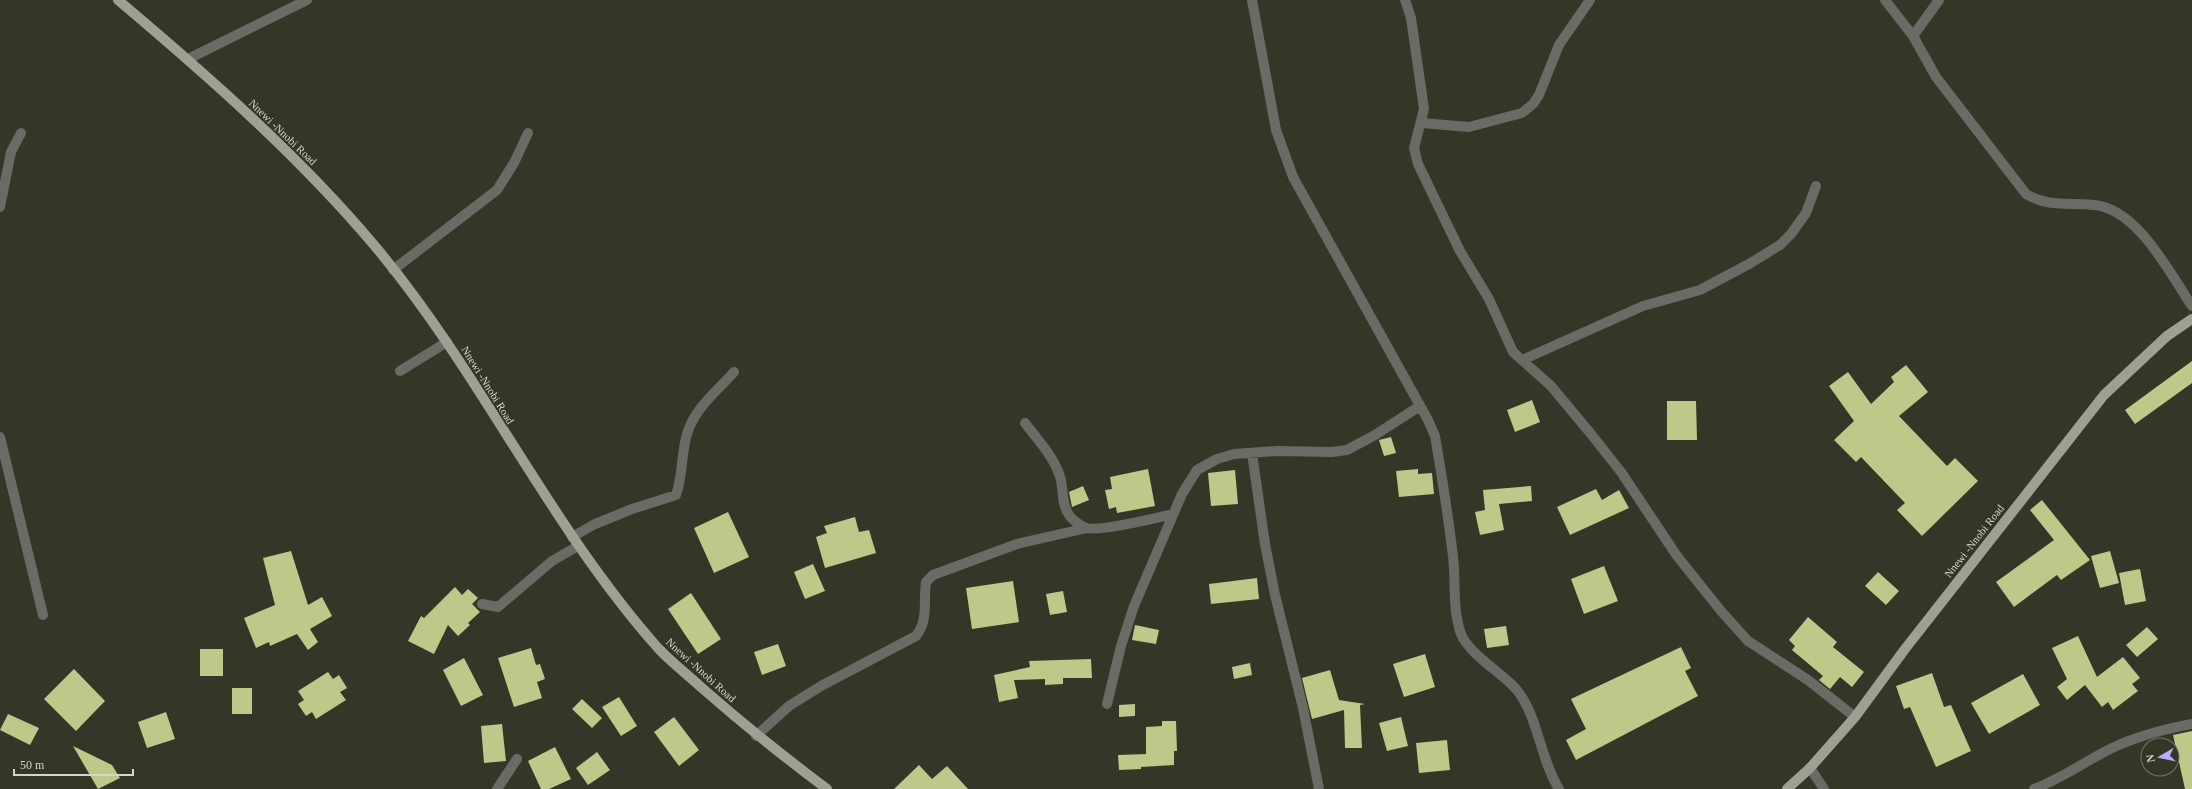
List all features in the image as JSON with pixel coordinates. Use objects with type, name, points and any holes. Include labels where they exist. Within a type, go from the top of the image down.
[{"type":"main road","name":"Nnewi -Nnobi Road","points":[[118,0],[188,59],[303,167],[374,245],[447,342],[575,541],[660,650],[756,736],[827,789]]},
{"type":"main road","name":"Nnewi -Nnobi Road","points":[[1787,789],[1810,768],[1855,717],[1905,649],[2104,395],[2167,336],[2192,319]]},
{"type":"street","points":[[188,59],[307,0]]},
{"type":"street","points":[[1252,0],[1276,130],[1293,177],[1428,420],[1436,443],[1453,557],[1456,613],[1462,635],[1472,649],[1517,690],[1529,711],[1546,764],[1559,789]]},
{"type":"street","points":[[1405,0],[1412,18],[1424,108],[1422,123],[1414,148],[1418,164],[1460,251],[1489,300],[1513,352],[1551,386],[1591,434],[1625,479],[1677,556],[1721,611],[1748,641],[1808,680],[1855,717]]},
{"type":"street","points":[[1422,123],[1469,127],[1522,113],[1533,104],[1539,95],[1559,45],[1590,0]]},
{"type":"street","points":[[1885,0],[1913,36],[1936,77],[2026,194],[2047,204],[2096,205],[2120,214],[2141,232],[2192,306]]},
{"type":"street","points":[[1913,36],[1939,0]]},
{"type":"street","points":[[0,207],[11,152],[21,133]]},
{"type":"street","points":[[393,270],[497,190],[514,164],[528,133]]},
{"type":"street","points":[[1522,360],[1626,312],[1700,290],[1749,264],[1780,245],[1791,234],[1806,212],[1816,186]]},
{"type":"street","points":[[400,371],[447,342]]},
{"type":"street","points":[[482,604],[498,607],[595,524],[632,509],[676,495],[680,487],[681,465],[687,433],[698,410],[734,372]]},
{"type":"street","points":[[1107,704],[1121,646],[1134,606],[1182,494],[1197,470],[1217,459],[1252,452],[1277,450],[1332,452],[1346,450],[1375,435],[1420,406]]},
{"type":"street","points":[[1025,423],[1045,448],[1060,478],[1063,499],[1069,516],[1087,528]]},
{"type":"street","points":[[0,437],[43,615]]},
{"type":"street","points":[[1252,452],[1265,544],[1275,595],[1303,708],[1318,789]]},
{"type":"street","points":[[756,736],[795,702],[916,636],[922,628],[925,616],[926,582],[933,575],[1018,544],[1087,528],[1100,528],[1173,514]]},
{"type":"street","points":[[2034,789],[2048,784],[2111,749],[2144,736],[2192,724]]},
{"type":"street","points":[[498,789],[516,758]]},
{"type":"street","points":[[1810,768],[1824,789]]},
{"type":"building","points":[[2192,361],[2192,383],[2135,424],[2125,410]]},
{"type":"building","points":[[1906,365],[1928,392],[1899,416],[1947,466],[1955,458],[1978,481],[1922,536],[1897,510],[1905,503],[1861,457],[1856,462],[1834,440],[1854,421],[1829,386],[1848,372],[1871,404],[1894,382],[1891,377]]},
{"type":"building","points":[[1532,400],[1540,422],[1515,432],[1507,410]]},
{"type":"building","points":[[1667,401],[1696,401],[1697,440],[1667,440]]},
{"type":"building","points":[[1391,437],[1396,453],[1384,456],[1379,440]]},
{"type":"building","points":[[1148,469],[1155,506],[1117,513],[1116,507],[1109,509],[1105,490],[1112,489],[1110,477]]},
{"type":"building","points":[[1418,469],[1418,474],[1432,473],[1434,494],[1399,497],[1396,471]]},
{"type":"building","points":[[1235,470],[1238,504],[1211,506],[1208,473]]},
{"type":"building","points":[[1083,486],[1089,500],[1072,507],[1069,492]]},
{"type":"building","points":[[1531,486],[1532,501],[1499,504],[1504,530],[1480,535],[1475,512],[1485,510],[1483,490]]},
{"type":"building","points":[[1596,489],[1602,500],[1619,490],[1629,508],[1570,535],[1557,507]]},
{"type":"building","points":[[2042,500],[2090,560],[2061,580],[2057,575],[2014,607],[1996,582],[2054,540],[2030,510]]},
{"type":"building","points":[[728,512],[749,557],[714,573],[694,528]]},
{"type":"building","points":[[855,517],[859,532],[869,530],[876,553],[825,568],[816,537],[827,533],[824,526]]},
{"type":"building","points":[[291,551],[308,605],[322,597],[332,616],[310,629],[318,642],[308,650],[297,634],[270,646],[269,642],[256,648],[244,618],[275,605],[263,558]]},
{"type":"building","points":[[2110,551],[2119,583],[2100,588],[2091,556]]},
{"type":"building","points":[[813,564],[825,591],[805,599],[794,572]]},
{"type":"building","points":[[1604,566],[1618,601],[1584,614],[1571,579]]},
{"type":"building","points":[[2140,569],[2146,601],[2125,605],[2119,573]]},
{"type":"building","points":[[1878,572],[1899,591],[1886,605],[1865,586]]},
{"type":"building","points":[[1257,578],[1259,599],[1211,604],[1209,584]]},
{"type":"building","points":[[1013,581],[1019,622],[972,629],[966,588]]},
{"type":"building","points":[[455,587],[462,595],[468,589],[478,598],[472,604],[480,612],[468,623],[470,625],[458,636],[448,625],[434,654],[408,641],[421,616],[424,618]]},
{"type":"building","points":[[1063,591],[1067,612],[1050,615],[1046,594]]},
{"type":"building","points":[[691,593],[721,639],[698,654],[668,609]]},
{"type":"building","points":[[1808,617],[1837,642],[1833,647],[1864,672],[1852,687],[1840,677],[1830,689],[1819,680],[1823,676],[1792,650],[1795,646],[1789,640]]},
{"type":"building","points":[[1135,625],[1159,630],[1156,644],[1132,640]]},
{"type":"building","points":[[1506,626],[1509,645],[1487,648],[1484,629]]},
{"type":"building","points":[[2147,627],[2158,639],[2137,657],[2126,645]]},
{"type":"building","points":[[2078,636],[2097,677],[2123,657],[2140,678],[2132,684],[2138,691],[2113,710],[2108,702],[2102,707],[2085,685],[2067,700],[2057,687],[2067,679],[2052,648]]},
{"type":"building","points":[[778,644],[786,666],[762,675],[754,652]]},
{"type":"building","points":[[1681,647],[1691,668],[1685,671],[1698,696],[1576,760],[1566,740],[1586,729],[1571,699]]},
{"type":"building","points":[[531,648],[536,665],[540,664],[545,679],[537,682],[542,698],[514,707],[498,658]]},
{"type":"building","points":[[200,649],[223,649],[223,676],[200,676]]},
{"type":"building","points":[[1425,654],[1435,687],[1404,697],[1393,664]]},
{"type":"building","points":[[464,658],[483,695],[461,706],[443,670]]},
{"type":"building","points":[[1091,659],[1092,678],[1063,678],[1063,684],[1045,685],[1045,679],[1014,680],[1018,698],[999,702],[994,675],[1030,667],[1029,661]]},
{"type":"building","points":[[1250,663],[1252,675],[1234,679],[1232,667]]},
{"type":"building","points":[[74,669],[105,701],[76,731],[44,699]]},
{"type":"building","points":[[1330,670],[1339,700],[1365,704],[1360,705],[1362,748],[1345,748],[1344,710],[1312,719],[1302,678]]},
{"type":"building","points":[[328,672],[333,679],[339,675],[347,688],[340,692],[346,700],[316,719],[312,712],[306,716],[298,704],[304,700],[298,691]]},
{"type":"building","points":[[1932,673],[1944,707],[1951,705],[1971,751],[1936,767],[1910,707],[1904,709],[1896,686]]},
{"type":"building","points":[[2023,674],[2040,705],[1989,734],[1971,703]]},
{"type":"building","points":[[232,688],[252,688],[252,714],[232,714]]},
{"type":"building","points":[[619,697],[637,726],[621,736],[602,707]]},
{"type":"building","points":[[582,699],[602,718],[592,728],[572,709]]},
{"type":"building","points":[[1135,704],[1135,716],[1119,717],[1119,705]]},
{"type":"building","points":[[166,712],[175,739],[147,748],[138,722]]},
{"type":"building","points":[[8,714],[39,728],[30,745],[0,730]]},
{"type":"building","points":[[674,717],[699,750],[679,766],[654,732]]},
{"type":"building","points":[[1401,717],[1408,746],[1387,751],[1379,723]]},
{"type":"building","points":[[1162,721],[1176,721],[1177,751],[1174,751],[1174,765],[1119,770],[1118,755],[1146,754],[1146,727],[1162,726]]},
{"type":"building","points":[[502,724],[506,761],[484,763],[481,726]]},
{"type":"building","points":[[2192,731],[2192,789],[2185,789],[2180,766],[2180,737],[2173,737],[2173,735]]},
{"type":"building","points":[[1447,740],[1450,770],[1419,773],[1416,743]]},
{"type":"building","points":[[73,746],[112,765],[120,778],[98,789]]},
{"type":"building","points":[[555,747],[571,779],[549,789],[541,789],[528,761]]},
{"type":"building","points":[[597,752],[610,770],[588,785],[576,768]]},
{"type":"building","points":[[919,765],[932,779],[947,766],[968,789],[894,789]]}]
